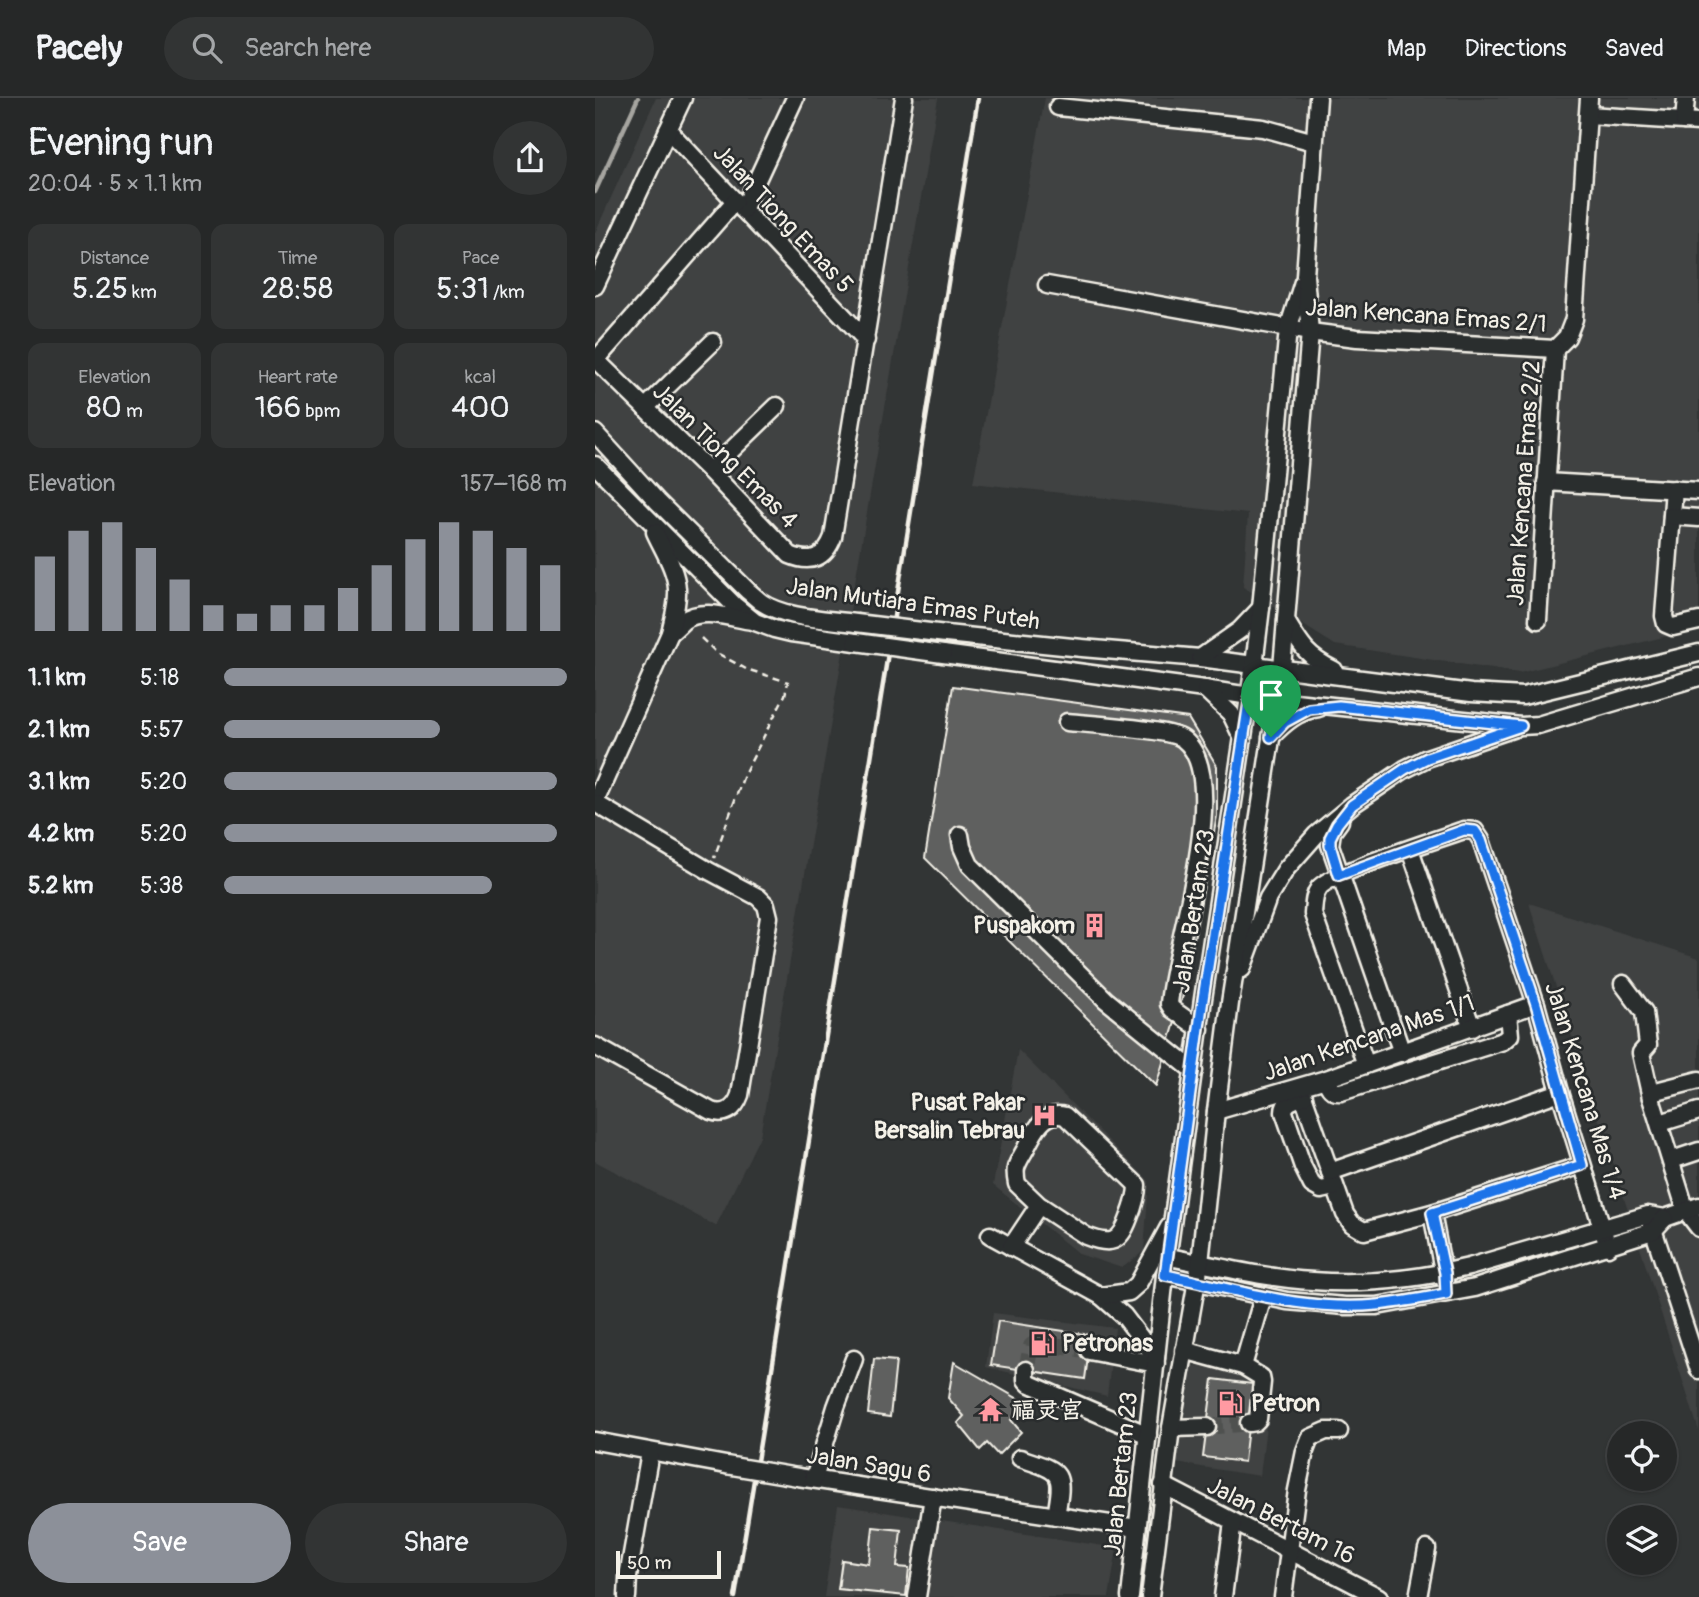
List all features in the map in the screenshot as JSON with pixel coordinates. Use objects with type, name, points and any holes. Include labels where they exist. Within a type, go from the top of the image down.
[{"type":"street","points":[[595,286],[683,98]]},
{"type":"street","points":[[596,359],[739,206],[795,98]]},
{"type":"street","points":[[866,340],[904,98]]},
{"type":"street","name":"Jalan Bertam 23","points":[[1150,1597],[1171,1428],[1200,1263],[1230,1003],[1282,668],[1310,332],[1305,276],[1318,98]]},
{"type":"street","name":"Jalan Kencana Emas 2/1","points":[[1047,285],[1288,329],[1357,338],[1555,349],[1567,337],[1574,319],[1589,98]]},
{"type":"street","points":[[1588,115],[1692,122],[1686,98]]},
{"type":"street","points":[[1058,107],[1263,128],[1314,142]]},
{"type":"street","name":"Jalan Tiong Emas 5","points":[[668,130],[866,340]]},
{"type":"street","name":"Jalan Bertam 23","points":[[1130,1597],[1165,1275],[1261,608],[1288,329],[1305,276]]},
{"type":"street","name":"Jalan Tiong Emas 4","points":[[596,359],[710,471],[790,555],[812,559],[822,554],[833,537],[866,340]]},
{"type":"street","points":[[645,408],[713,342]]},
{"type":"street","name":"Jalan Kencana Emas 2/2","points":[[1538,620],[1555,349]]},
{"type":"street","points":[[710,471],[777,406]]},
{"type":"street","name":"Jalan Mutiara Emas Puteh","points":[[595,433],[658,502],[748,591],[762,603],[777,610],[946,634],[1282,668]]},
{"type":"street","name":"Jalan Mutiara Emas Puteh","points":[[595,466],[734,605],[755,622],[791,633],[1276,700]]},
{"type":"street","points":[[1546,482],[1699,491]]},
{"type":"street","points":[[1674,489],[1664,616],[1666,624],[1673,627],[1699,621]]},
{"type":"street","points":[[1672,516],[1699,518]]},
{"type":"street","points":[[595,1046],[711,1111],[729,1111],[740,1095],[769,917],[766,905],[758,897],[595,803],[670,633],[677,604],[673,569],[651,522]]},
{"type":"street","points":[[1200,658],[1240,630],[1261,608]]},
{"type":"street","points":[[670,633],[695,615],[712,614],[755,622]]},
{"type":"street","points":[[1286,621],[1303,649],[1319,663],[1344,676]]},
{"type":"street","points":[[1282,668],[1471,693],[1523,695],[1699,653]]},
{"type":"street","points":[[1276,700],[1521,726],[1538,725],[1699,677]]},
{"type":"street","points":[[1204,689],[1231,714],[1243,739]]},
{"type":"street","points":[[1271,737],[1285,722],[1309,709],[1339,706]]},
{"type":"street","points":[[1067,722],[1177,735],[1196,756],[1204,782],[1203,824],[1169,1004],[1182,1018],[1200,1029]]},
{"type":"street","points":[[1230,1003],[1268,898],[1286,869],[1316,835],[1352,805],[1405,769],[1521,726]]},
{"type":"street","points":[[1352,805],[1337,824],[1330,838],[1330,845],[1402,1053]]},
{"type":"street","name":"Jalan Kencana Mas 1/4","points":[[1410,849],[1464,830],[1475,831],[1481,840],[1536,1004],[1560,1093],[1608,1247]]},
{"type":"street","points":[[960,835],[961,847],[970,865],[1106,1000],[1194,1071]]},
{"type":"street","points":[[1366,1065],[1313,914],[1314,899],[1319,886],[1339,875],[1410,849],[1472,1028]]},
{"type":"street","points":[[1623,984],[1644,1012],[1648,1045],[1640,1053],[1651,1098],[1671,1160],[1699,1228]]},
{"type":"street","name":"Jalan Kencana Mas 1/1","points":[[1216,1111],[1302,1091],[1326,1079],[1536,1004]]},
{"type":"street","points":[[1326,1079],[1333,1091],[1341,1092],[1503,1041],[1510,1035],[1508,1014]]},
{"type":"street","points":[[1651,1098],[1660,1090],[1699,1080]]},
{"type":"street","points":[[1560,1093],[1333,1180],[1321,1191],[1312,1185],[1303,1167],[1284,1112],[1286,1103],[1302,1091],[1333,1180],[1345,1214],[1352,1224],[1364,1231],[1432,1213],[1582,1165]]},
{"type":"street","points":[[1660,1123],[1699,1111]]},
{"type":"street","points":[[1051,1115],[1065,1116],[1137,1185],[1133,1208],[1124,1232],[1121,1237],[1111,1241],[1086,1236],[1039,1205],[1017,1184],[1016,1167],[1034,1133],[1051,1115]]},
{"type":"street","points":[[1671,1160],[1699,1151]]},
{"type":"street","points":[[1011,1247],[1039,1205]]},
{"type":"street","points":[[1165,1275],[1263,1297],[1313,1304],[1377,1306],[1475,1288],[1608,1247],[1653,1231],[1665,1218],[1693,1208]]},
{"type":"street","points":[[1432,1213],[1445,1273],[1446,1294]]},
{"type":"street","points":[[1169,1257],[1314,1282],[1376,1282],[1445,1273],[1648,1215],[1665,1218]]},
{"type":"street","points":[[1648,1215],[1699,1370]]},
{"type":"street","points":[[1101,1296],[1129,1292],[1138,1284],[1173,1220]]},
{"type":"street","points":[[991,1235],[1101,1296],[1124,1317],[1156,1361]]},
{"type":"street","points":[[1243,1366],[1263,1297]]},
{"type":"street","points":[[1184,1350],[1243,1366],[1261,1377],[1258,1419],[1249,1423]]},
{"type":"street","points":[[1089,1351],[1156,1361]]},
{"type":"street","points":[[806,1478],[854,1359]]},
{"type":"street","points":[[1026,1370],[1026,1380],[1030,1384],[1148,1435]]},
{"type":"street","points":[[1171,1428],[1207,1427]]},
{"type":"street","points":[[1283,1597],[1305,1451],[1310,1437],[1339,1430]]},
{"type":"street","name":"Jalan Sagu 6","points":[[595,1441],[806,1478],[1137,1528]]},
{"type":"street","points":[[627,1597],[628,1577],[650,1452]]},
{"type":"street","points":[[1020,1458],[1050,1468],[1058,1476],[1060,1491],[1056,1516]]},
{"type":"street","name":"Jalan Bertam 16","points":[[1163,1485],[1290,1552],[1355,1591],[1379,1597]]},
{"type":"street","points":[[917,1597],[933,1497]]},
{"type":"street","points":[[1223,1597],[1233,1522]]},
{"type":"street","points":[[1418,1597],[1427,1549]]},
{"type":"path","points":[[701,638],[717,653],[746,669],[787,682],[785,695],[744,775],[709,871]]},
{"type":"shaded area","points":[[656,98],[938,98],[760,1136],[716,1226],[595,1161],[595,233]]},
{"type":"shaded area","points":[[1045,98],[1699,98],[1699,628],[1519,673],[1335,645],[1243,587],[1248,514],[973,483]]},
{"type":"shaded area","points":[[1529,903],[1699,958],[1699,1431]]},
{"type":"shaded area","name":"Pusat Pakar Bersalin Tebrau","points":[[1018,1050],[1149,1181],[1144,1251],[1122,1268],[1079,1254],[993,1185]]},
{"type":"shaded area","points":[[993,1313],[1115,1328],[1107,1396],[986,1367]]},
{"type":"shaded area","points":[[1191,1365],[1272,1376],[1260,1476],[1176,1463]]},
{"type":"shaded area","points":[[838,1505],[1117,1548],[1109,1597],[824,1597]]},
{"type":"building","name":"Puspakom","points":[[953,686],[1188,718],[1217,766],[1217,816],[1184,992],[1156,1086],[925,858]]},
{"type":"building","name":"Petronas","points":[[998,1321],[1091,1335],[1085,1379],[991,1365]]},
{"type":"building","points":[[874,1359],[896,1361],[890,1417],[868,1414]]},
{"type":"building","name":"福灵宫","points":[[954,1362],[1029,1405],[1011,1420],[1021,1432],[998,1455],[987,1443],[980,1450],[958,1423],[964,1416],[948,1398]]},
{"type":"building","name":"Petron","points":[[1213,1379],[1253,1384],[1244,1462],[1203,1457]]},
{"type":"building","points":[[873,1527],[901,1530],[897,1567],[909,1568],[906,1596],[838,1589],[842,1560],[869,1564]]},
{"type":"waterway","points":[[595,192],[638,98]]},
{"type":"tunnel","points":[[1026,1370],[1031,1346],[1037,1342],[1089,1351]]},
{"type":"tunnel","points":[[1207,1427],[1249,1423]]},
{"type":"railway","points":[[735,1597],[978,98]]},
{"type":"place","name":"Puspakom","points":[[1095,925]]},
{"type":"place","name":"Pusat Pakar Bersalin Tebrau","points":[[1045,1116]]},
{"type":"place","name":"Petronas","points":[[1042,1343]]},
{"type":"place","name":"Petron","points":[[1231,1403]]},
{"type":"place","name":"福灵宫","points":[[991,1410]]},
{"type":"route","points":[[1250,696],[1276,700],[1271,737],[1285,722],[1309,709],[1339,706],[1521,726],[1427,758],[1405,769],[1352,805],[1330,838],[1339,875],[1464,830],[1475,831],[1481,840],[1536,1004],[1582,1165],[1432,1213],[1445,1273],[1446,1294],[1377,1306],[1313,1304],[1263,1297],[1165,1275],[1203,999],[1250,696]]}]
